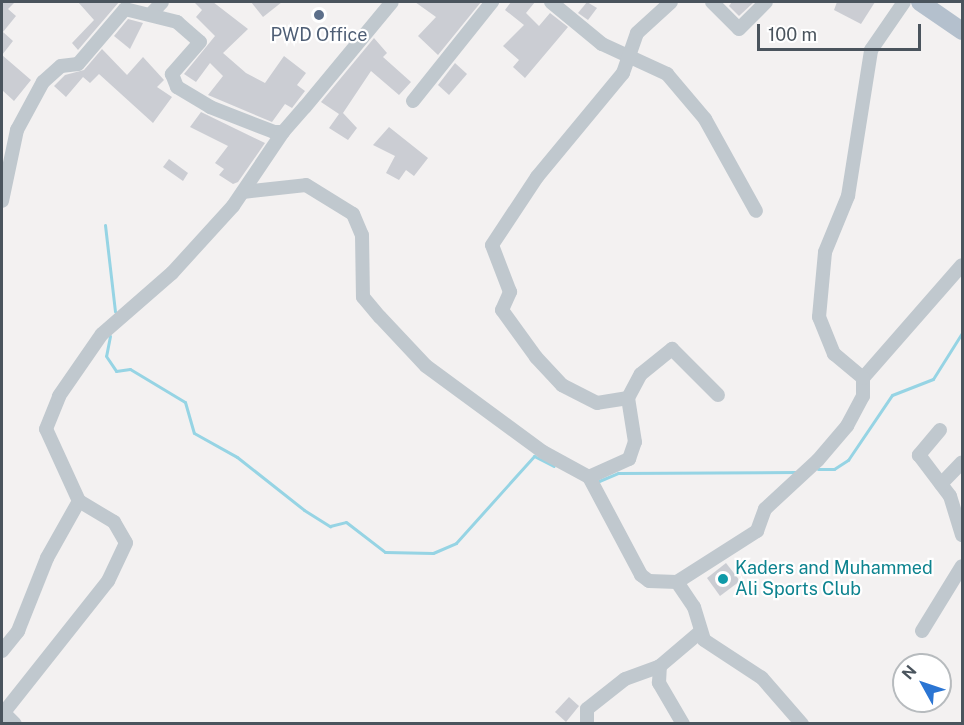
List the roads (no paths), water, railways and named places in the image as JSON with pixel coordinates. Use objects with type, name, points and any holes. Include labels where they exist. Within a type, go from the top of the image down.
[{"type":"main road","points":[[920,2],[963,31]]},
{"type":"street","points":[[151,14],[162,2]]},
{"type":"street","points":[[15,723],[3,712],[108,581],[126,543],[114,522],[79,501],[46,429],[59,396],[102,334],[172,273],[243,192],[283,132],[392,2]]},
{"type":"street","points":[[413,101],[492,2]]},
{"type":"street","points":[[551,2],[602,44],[655,65],[686,93],[756,211]]},
{"type":"street","points":[[628,398],[597,403],[562,385],[536,357],[502,310],[510,292],[492,245],[537,177],[623,73],[637,33],[671,2]]},
{"type":"street","points":[[712,2],[739,29],[766,2]]},
{"type":"street","points":[[862,378],[834,354],[819,317],[825,252],[848,196],[871,50],[904,2]]},
{"type":"street","points":[[2,201],[17,130],[43,82],[60,66],[78,64],[124,5],[177,22],[200,42],[172,74],[177,87],[210,107],[283,132]]},
{"type":"street","points":[[243,192],[306,185],[353,214],[362,235],[363,297],[426,366],[543,452],[589,477],[641,575],[649,581],[677,582],[757,531],[765,509],[796,484],[847,426],[863,396],[862,378],[963,265]]},
{"type":"street","points":[[589,477],[629,459],[635,441],[628,398],[641,374],[672,349],[718,395]]},
{"type":"street","points":[[940,430],[919,455],[941,484],[963,535]]},
{"type":"street","points":[[941,484],[963,462]]},
{"type":"street","points":[[2,651],[18,631],[47,558],[79,501]]},
{"type":"street","points":[[922,631],[963,566]]},
{"type":"street","points":[[677,582],[694,607],[700,632],[762,678],[802,723]]},
{"type":"street","points":[[587,723],[587,709],[625,679],[660,666],[700,632]]},
{"type":"street","points":[[660,666],[659,683],[683,723]]},
{"type":"waterway","points":[[105,225],[115,311]]},
{"type":"waterway","points":[[818,469],[834,469],[848,460],[892,395],[933,379],[962,333]]},
{"type":"waterway","points":[[110,336],[106,356],[116,371],[130,369],[185,402],[194,433],[237,457],[304,510],[330,526],[346,522],[385,552],[433,553],[456,543],[534,456],[554,466]]},
{"type":"waterway","points":[[599,481],[618,473],[797,472]]},
{"type":"place","name":"PWD Office","points":[[319,15]]},
{"type":"place","name":"Kaders and Muhammed Ali Sports Club","points":[[723,579]]}]
